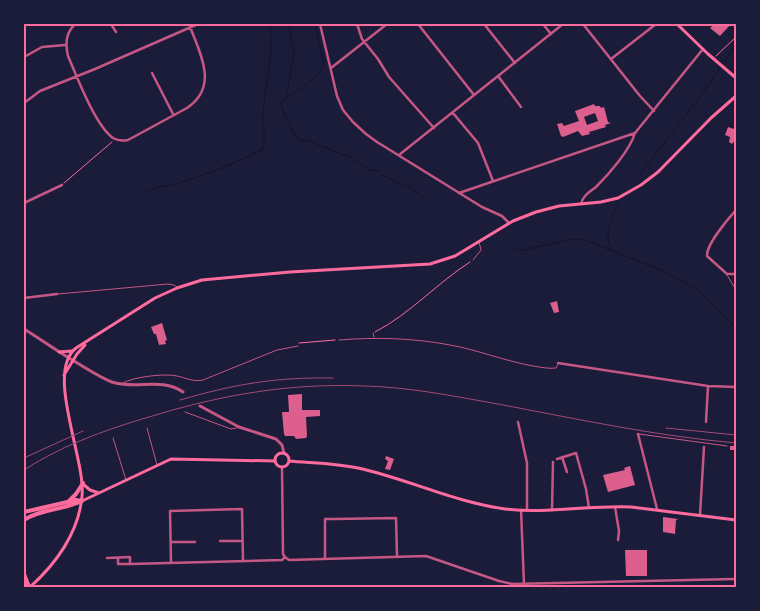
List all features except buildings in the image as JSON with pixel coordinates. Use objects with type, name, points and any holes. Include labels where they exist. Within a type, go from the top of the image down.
[{"type":"highway","points":[[68,501],[76,494],[83,483]]},
{"type":"highway","points":[[24,512],[68,501],[82,501]]},
{"type":"highway","points":[[24,520],[36,514],[74,505],[82,501]]},
{"type":"highway","points":[[24,576],[30,587]]},
{"type":"main road","points":[[677,24],[716,61],[735,76]]},
{"type":"main road","points":[[59,352],[73,351],[145,303],[177,288],[202,280],[290,272],[430,264],[455,256],[510,223],[544,209],[612,200],[625,195],[641,185],[666,166],[704,124],[736,96]]},
{"type":"main road","points":[[64,375],[79,351],[89,341]]},
{"type":"main road","points":[[30,587],[50,568],[62,550],[73,531],[82,501],[83,483],[64,391],[65,365],[73,351]]},
{"type":"main road","points":[[284,452],[289,456],[288,464],[282,467],[276,461],[278,455],[284,452]]},
{"type":"main road","points":[[82,501],[157,465],[179,458],[276,461]]},
{"type":"main road","points":[[289,461],[349,466],[466,501],[521,510],[615,506],[736,520]]},
{"type":"main road","points":[[83,483],[90,490],[99,492]]},
{"type":"street","points":[[75,24],[69,32],[65,44],[69,58],[94,116],[104,130],[114,139],[122,141],[128,140],[196,102],[201,96],[205,84],[201,58],[189,26]]},
{"type":"street","points":[[111,24],[116,28],[116,32]]},
{"type":"street","points":[[24,103],[40,91],[189,26],[198,24]]},
{"type":"street","points":[[320,24],[337,96],[348,116],[366,134],[458,193],[502,216],[510,223]]},
{"type":"street","points":[[357,24],[360,34],[400,91],[434,128]]},
{"type":"street","points":[[330,68],[387,24]]},
{"type":"street","points":[[418,24],[474,95]]},
{"type":"street","points":[[484,24],[515,63]]},
{"type":"street","points":[[543,24],[551,34]]},
{"type":"street","points":[[399,155],[563,24]]},
{"type":"street","points":[[583,24],[654,112]]},
{"type":"street","points":[[612,59],[656,24]]},
{"type":"street","points":[[24,57],[42,48],[65,44]]},
{"type":"street","points":[[581,204],[586,194],[597,186],[612,169],[629,146],[635,133],[654,112],[703,49]]},
{"type":"street","points":[[152,73],[173,114]]},
{"type":"street","points":[[498,76],[522,107]]},
{"type":"street","points":[[453,112],[478,143],[492,181]]},
{"type":"street","points":[[458,193],[635,133]]},
{"type":"street","points":[[24,202],[62,185]]},
{"type":"street","points":[[736,210],[711,244],[706,254],[727,274],[736,274]]},
{"type":"street","points":[[24,298],[57,294]]},
{"type":"street","points":[[24,328],[73,361],[109,381],[121,384],[163,383],[174,386],[183,392]]},
{"type":"street","points":[[558,363],[708,386],[736,387]]},
{"type":"street","points":[[706,422],[708,386]]},
{"type":"street","points":[[200,406],[240,427],[276,439],[283,447],[284,452]]},
{"type":"street","points":[[518,422],[527,463],[527,510]]},
{"type":"street","points":[[638,434],[657,510]]},
{"type":"street","points":[[700,515],[704,447]]},
{"type":"street","points":[[557,459],[576,452],[589,508]]},
{"type":"street","points":[[562,457],[568,472]]},
{"type":"street","points":[[552,462],[552,510]]},
{"type":"street","points":[[282,467],[283,554],[285,558]]},
{"type":"street","points":[[615,506],[619,531],[618,540]]},
{"type":"street","points":[[172,563],[170,511],[242,509],[243,561]]},
{"type":"street","points":[[521,510],[524,584]]},
{"type":"street","points":[[325,558],[325,519],[396,518],[397,556]]},
{"type":"street","points":[[220,541],[242,541]]},
{"type":"street","points":[[171,542],[195,542]]},
{"type":"street","points":[[118,558],[118,564],[130,564],[282,560],[285,558],[289,560],[426,556],[499,581],[524,584],[734,578]]},
{"type":"street","points":[[107,558],[130,557],[130,564]]},
{"type":"lane","points":[[473,260],[481,250],[479,242]]},
{"type":"lane","points":[[727,274],[736,290]]},
{"type":"lane","points":[[57,294],[168,284],[174,285],[177,288]]},
{"type":"lane","points":[[373,333],[374,338]]},
{"type":"lane","points":[[339,340],[374,338],[450,345],[520,364],[556,368],[558,363]]},
{"type":"lane","points":[[121,384],[137,378],[165,375],[175,375],[193,381],[203,380],[277,350],[298,346]]},
{"type":"lane","points":[[185,412],[234,429],[240,427]]},
{"type":"lane","points":[[147,428],[157,465]]},
{"type":"lane","points":[[638,434],[727,446]]},
{"type":"lane","points":[[113,438],[126,480]]},
{"type":"path","points":[[716,56],[736,37]]},
{"type":"path","points":[[62,185],[114,139]]},
{"type":"path","points":[[373,333],[399,318],[448,276],[473,260]]},
{"type":"path","points":[[300,343],[339,340]]},
{"type":"waterway","points":[[263,111],[271,50],[270,24]]},
{"type":"waterway","points":[[315,24],[324,65],[317,75],[281,103],[286,118],[300,141],[306,140],[352,158],[368,169],[378,171]]},
{"type":"waterway","points":[[286,98],[294,53],[289,25]]},
{"type":"waterway","points":[[639,176],[702,94],[736,45]]},
{"type":"waterway","points":[[263,112],[263,121]]},
{"type":"waterway","points":[[205,174],[264,149],[264,124]]},
{"type":"waterway","points":[[174,185],[202,175]]},
{"type":"waterway","points":[[382,175],[411,188],[424,198]]},
{"type":"waterway","points":[[148,191],[171,185]]},
{"type":"waterway","points":[[612,250],[609,245],[608,233],[613,215],[619,204]]},
{"type":"waterway","points":[[515,249],[523,250],[573,239],[585,240],[663,271],[698,290],[736,328]]},
{"type":"railway","points":[[180,400],[219,390],[274,380],[333,378]]},
{"type":"railway","points":[[24,470],[40,460],[89,437],[159,414],[209,401],[260,391],[311,386],[364,386],[414,390],[646,432],[736,443]]},
{"type":"railway","points":[[666,428],[736,435]]},
{"type":"railway","points":[[24,458],[83,431]]}]
